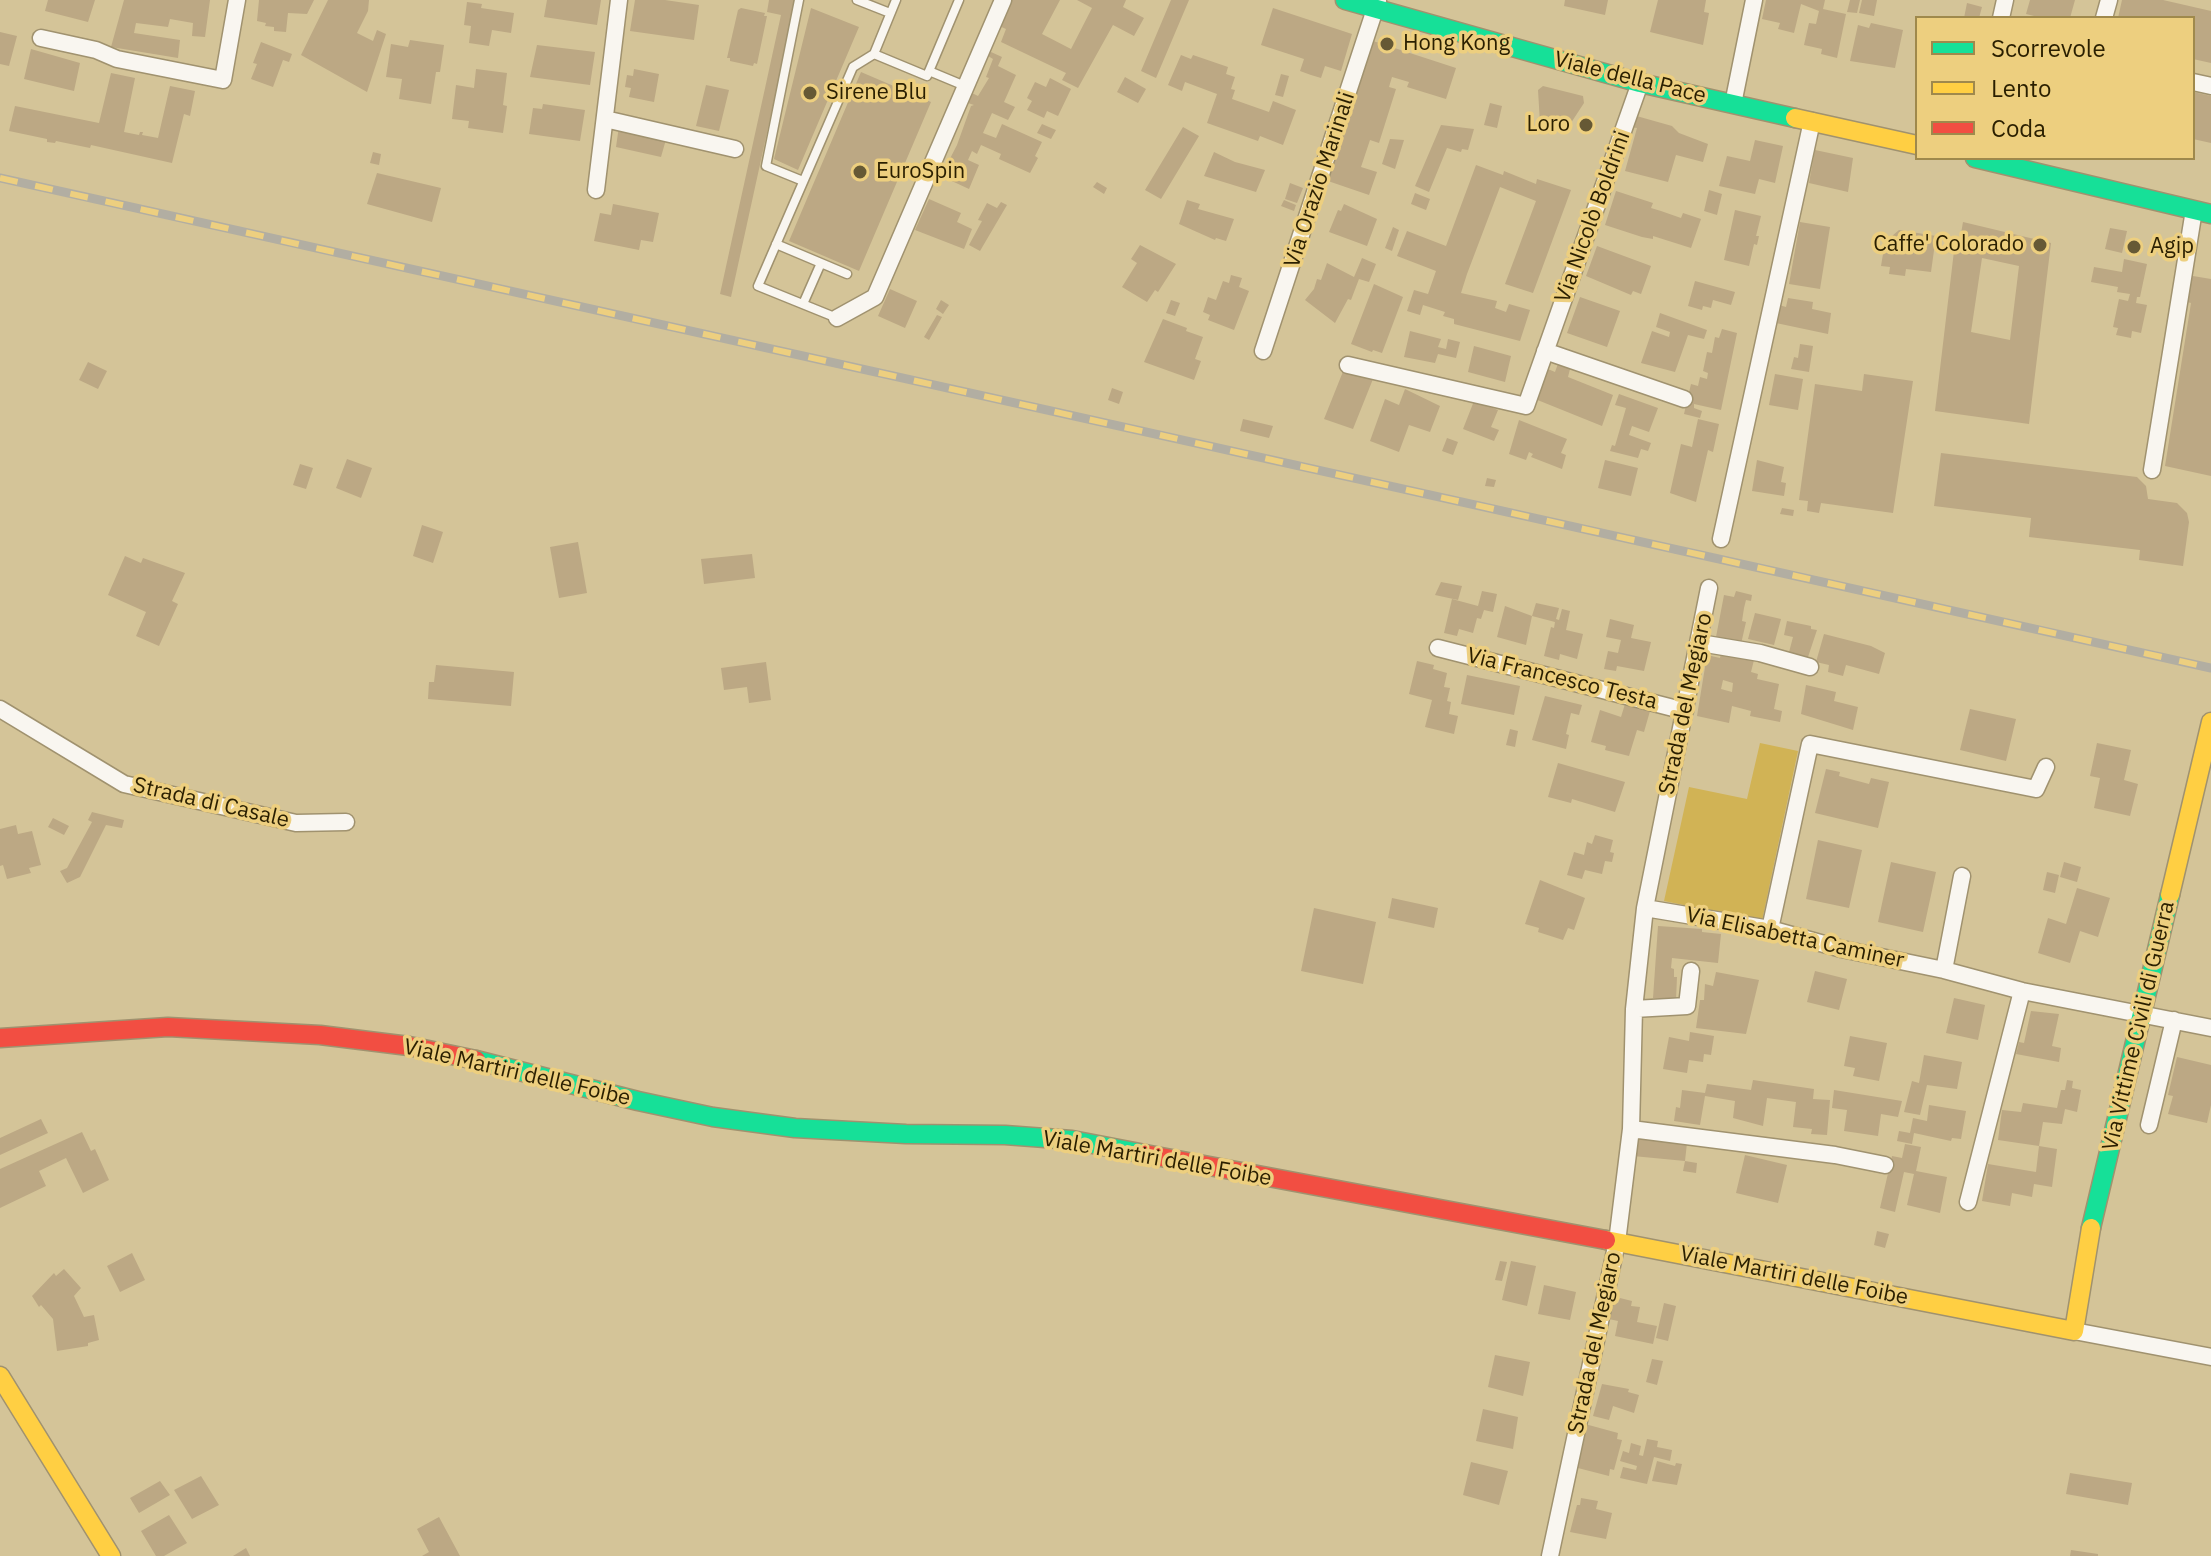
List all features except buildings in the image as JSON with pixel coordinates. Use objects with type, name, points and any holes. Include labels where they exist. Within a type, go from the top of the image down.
[{"type":"street","points":[[41,38],[96,50],[117,59],[223,80],[237,0]]},
{"type":"street","points":[[596,190],[619,0]]},
{"type":"street","points":[[837,318],[875,297],[1003,0]]},
{"type":"street","name":"Viale della Pace","points":[[1345,0],[1376,5],[1640,83],[1915,145]]},
{"type":"street","points":[[1733,104],[1754,0]]},
{"type":"street","name":"Via Orazio Marinali","points":[[1263,351],[1376,5]]},
{"type":"street","name":"Via Nicolò Boldrini","points":[[1348,365],[1526,406],[1640,83]]},
{"type":"street","points":[[605,119],[735,149]]},
{"type":"street","points":[[1721,539],[1812,121]]},
{"type":"street","points":[[1983,160],[2205,214],[2152,470]]},
{"type":"street","points":[[1545,351],[1684,399]]},
{"type":"street","name":"Strada del Megiaro","points":[[1550,1556],[1617,1242],[1631,1129],[1634,1009],[1645,908],[1709,588]]},
{"type":"street","points":[[1700,643],[1760,653],[1810,667]]},
{"type":"street","name":"Via Francesco Testa","points":[[1438,648],[1685,711]]},
{"type":"street","name":"Strada di Casale","points":[[0,709],[124,784],[296,823],[346,822]]},
{"type":"street","name":"Via Vittime Civili di Guerra","points":[[2074,1331],[2092,1225],[2211,722]]},
{"type":"street","points":[[1770,929],[1810,744],[2036,789],[2046,767]]},
{"type":"street","points":[[1944,970],[1962,876]]},
{"type":"street","name":"Via Elisabetta Caminer","points":[[1645,908],[1770,929],[2022,991],[2211,1028]]},
{"type":"street","points":[[1634,1009],[1687,1006],[1691,971]]},
{"type":"street","points":[[1968,1202],[2022,991]]},
{"type":"street","points":[[2149,1125],[2174,1020]]},
{"type":"street","name":"Viale Martiri delle Foibe","points":[[0,1038],[168,1027],[320,1035],[379,1042],[498,1064],[638,1101],[713,1117],[795,1128],[1072,1140],[2211,1357]]},
{"type":"street","points":[[1631,1129],[1835,1155],[1885,1165]]},
{"type":"street","points":[[0,1376],[111,1556]]},
{"type":"lane","points":[[799,0],[766,166],[803,181]]},
{"type":"lane","points":[[857,0],[890,13]]},
{"type":"lane","points":[[837,318],[758,286],[853,67],[874,54],[896,0]]},
{"type":"lane","points":[[874,54],[927,76],[959,0]]},
{"type":"lane","points":[[929,71],[965,86]]},
{"type":"lane","points":[[776,244],[847,274]]},
{"type":"lane","points":[[803,304],[821,263]]},
{"type":"shaded area","points":[[1760,743],[1798,751],[1762,921],[1664,901],[1689,787],[1747,799]]},
{"type":"railway","points":[[0,178],[2211,668]]},
{"type":"traffic: fast","points":[[1345,0],[1640,83],[1795,118]]},
{"type":"traffic: fast","points":[[1983,160],[2211,214]]},
{"type":"traffic: fast","points":[[2091,1228],[2170,895]]},
{"type":"traffic: fast","points":[[476,1060],[713,1117],[795,1128],[1072,1140],[1145,1154]]},
{"type":"traffic: slow","points":[[1795,118],[1915,145]]},
{"type":"traffic: slow","points":[[2170,895],[2211,722]]},
{"type":"traffic: slow","points":[[1606,1240],[2074,1331],[2091,1228]]},
{"type":"traffic: slow","points":[[0,1376],[111,1556]]},
{"type":"traffic: jam","points":[[0,1038],[168,1027],[320,1035],[409,1046],[476,1060]]},
{"type":"traffic: jam","points":[[1145,1154],[1606,1240]]},
{"type":"place","name":"Hong Kong","points":[[1387,44]]},
{"type":"place","name":"Sirene Blu","points":[[810,93]]},
{"type":"place","name":"Loro","points":[[1586,125]]},
{"type":"place","name":"EuroSpin","points":[[860,172]]},
{"type":"place","name":"Caffe' Colorado","points":[[2040,245]]},
{"type":"place","name":"Agip","points":[[2134,247]]}]
